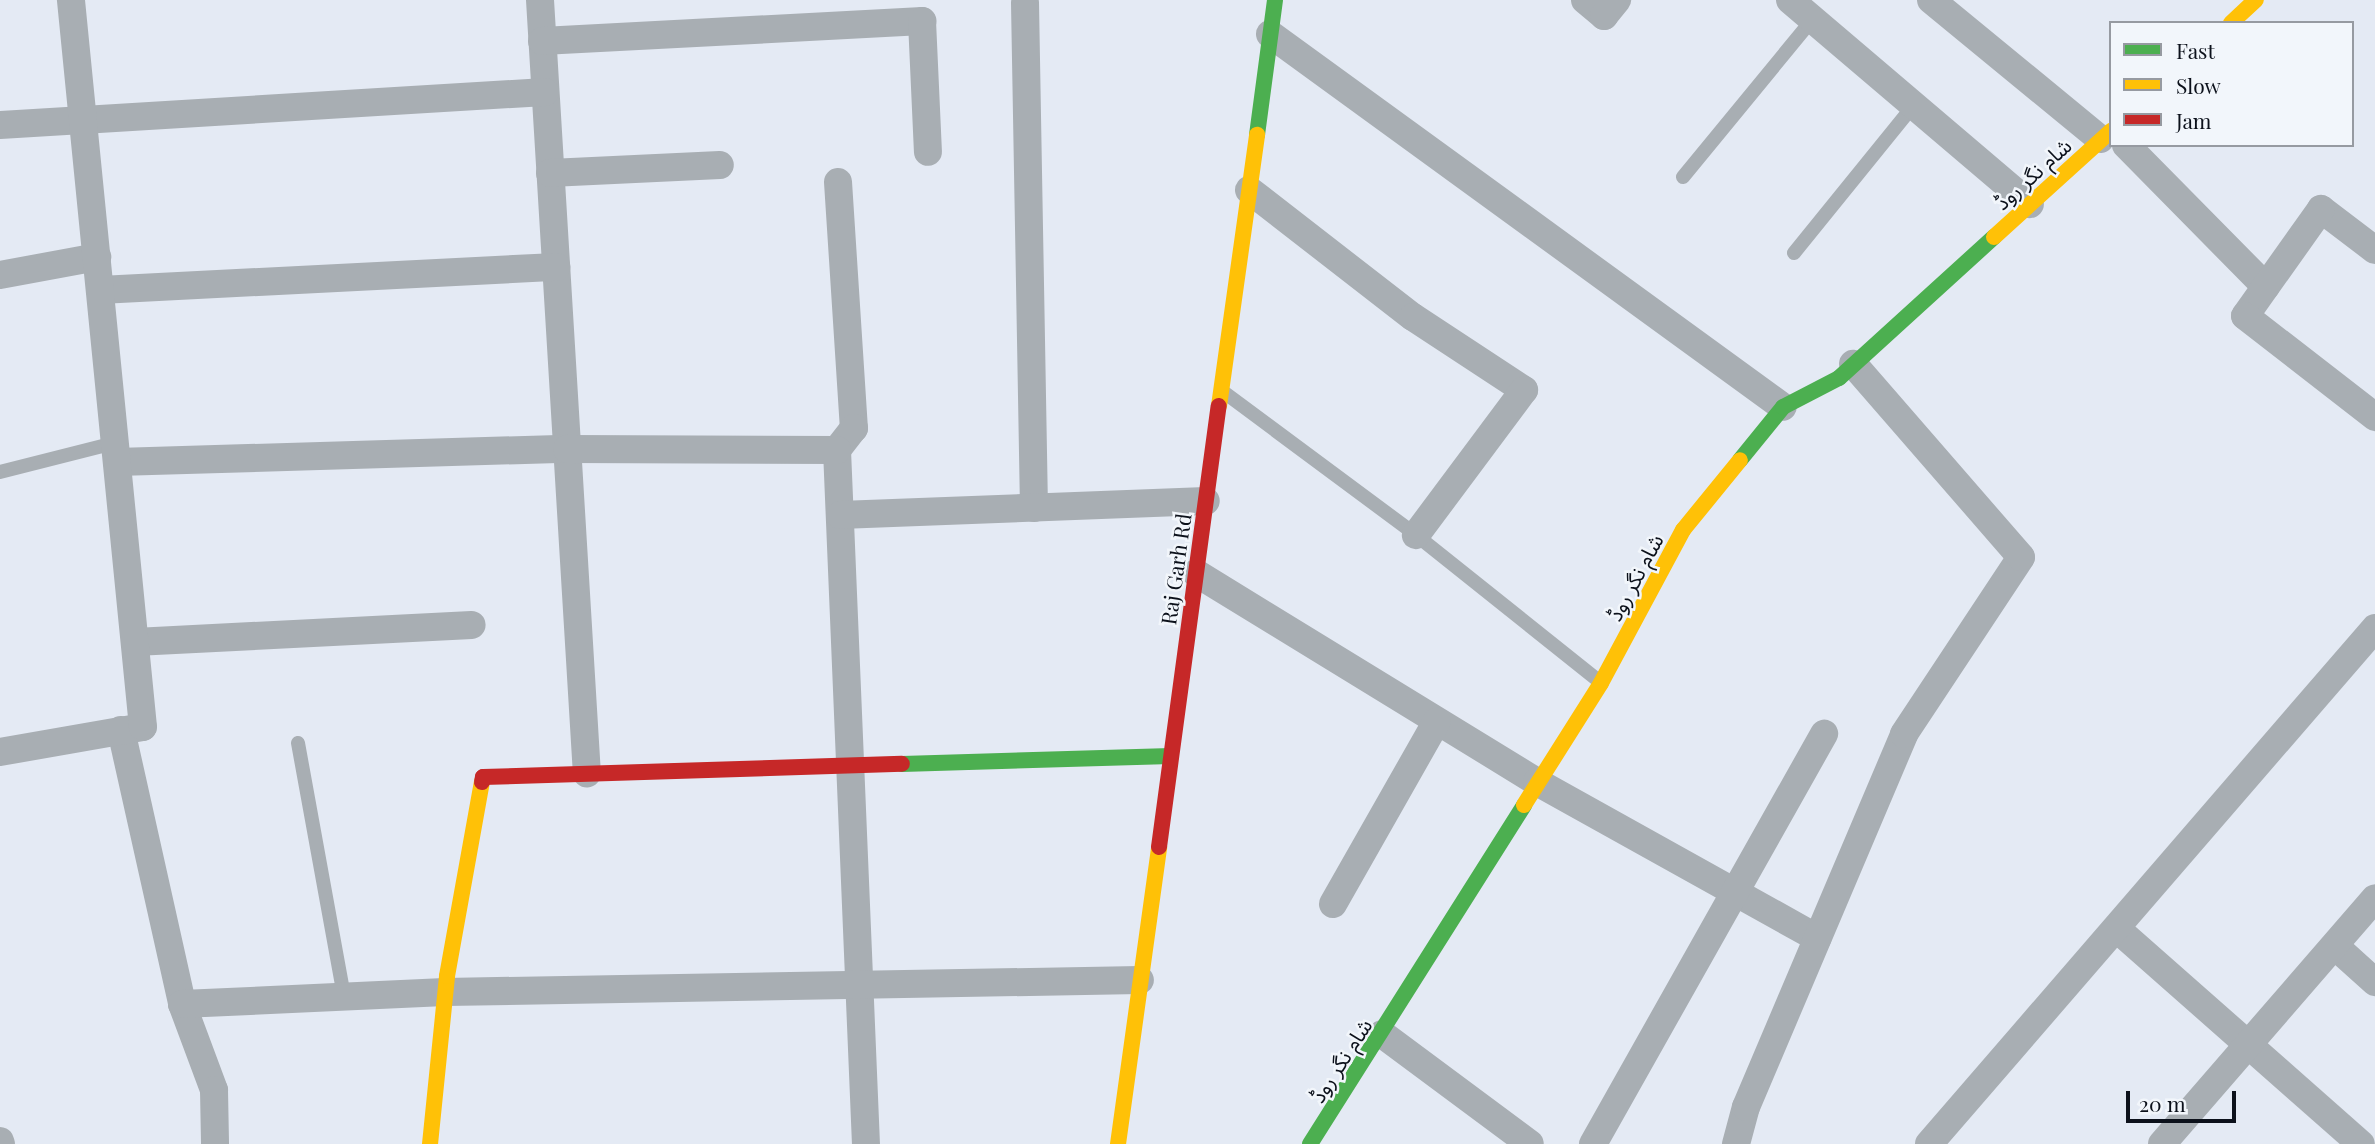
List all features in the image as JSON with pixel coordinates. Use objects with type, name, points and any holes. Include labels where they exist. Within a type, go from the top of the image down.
[{"type":"street","points":[[2,745],[144,727],[71,0]]},
{"type":"street","points":[[540,0],[587,774]]},
{"type":"street","name":"Raj Garh Rd","points":[[1118,1144],[1275,0]]},
{"type":"street","points":[[1585,0],[1604,16],[1617,0]]},
{"type":"street","points":[[1790,0],[2030,204]]},
{"type":"street","points":[[1931,0],[2109,136]]},
{"type":"street","points":[[2233,21],[2256,0]]},
{"type":"street","points":[[1025,3],[1034,508]]},
{"type":"street","points":[[542,41],[922,21],[929,152]]},
{"type":"street","points":[[1270,34],[1783,407]]},
{"type":"street","points":[[0,124],[545,92]]},
{"type":"street","name":"شام نگر روڈ","points":[[1310,1144],[1382,1034],[1536,782],[1601,683],[1683,530],[1783,407],[1839,378],[2030,204],[2109,140]]},
{"type":"street","points":[[2121,147],[2266,286]]},
{"type":"street","points":[[550,173],[720,165]]},
{"type":"street","points":[[838,182],[854,428],[837,450],[866,1144]]},
{"type":"street","points":[[1249,190],[1413,317],[1524,390],[1416,535]]},
{"type":"street","points":[[2375,250],[2321,209],[2245,316],[2375,417]]},
{"type":"street","points":[[0,275],[97,257]]},
{"type":"street","points":[[100,290],[556,267]]},
{"type":"street","points":[[1736,1144],[1746,1107],[1904,734],[2021,557],[1853,364]]},
{"type":"street","points":[[116,452],[837,450]]},
{"type":"street","points":[[840,515],[1206,501]]},
{"type":"street","points":[[1196,573],[1536,782],[1817,938]]},
{"type":"street","points":[[135,642],[472,625]]},
{"type":"street","points":[[1928,1144],[2375,628]]},
{"type":"street","points":[[1334,904],[1437,721]]},
{"type":"street","points":[[121,730],[182,1004],[214,1090],[215,1144]]},
{"type":"street","points":[[1593,1144],[1824,734]]},
{"type":"street","points":[[430,1144],[446,992],[483,777],[1171,757]]},
{"type":"street","points":[[2162,1144],[2250,1047],[2375,898]]},
{"type":"street","points":[[2117,929],[2361,1144]]},
{"type":"street","points":[[2335,946],[2375,982]]},
{"type":"street","points":[[182,1004],[446,992],[1140,980]]},
{"type":"street","points":[[1382,1034],[1530,1144]]},
{"type":"lane","points":[[1683,177],[1813,19]]},
{"type":"lane","points":[[1794,253],[1914,105]]},
{"type":"lane","points":[[1221,390],[1416,535],[1601,683]]},
{"type":"lane","points":[[0,472],[116,452]]},
{"type":"lane","points":[[298,743],[344,996]]},
{"type":"traffic: fast","points":[[1257,135],[1275,0]]},
{"type":"traffic: fast","points":[[1740,460],[1783,407],[1839,378],[1994,237]]},
{"type":"traffic: fast","points":[[902,764],[1171,756]]},
{"type":"traffic: fast","points":[[1310,1144],[1524,805]]},
{"type":"traffic: slow","points":[[2233,21],[2256,0]]},
{"type":"traffic: slow","points":[[1994,237],[2109,133]]},
{"type":"traffic: slow","points":[[1219,406],[1257,135]]},
{"type":"traffic: slow","points":[[1524,805],[1601,683],[1683,530],[1740,460]]},
{"type":"traffic: slow","points":[[430,1144],[447,976],[482,782]]},
{"type":"traffic: slow","points":[[1118,1144],[1159,847]]},
{"type":"traffic: jam","points":[[1159,847],[1219,406]]},
{"type":"traffic: jam","points":[[482,782],[483,777],[902,764]]}]
